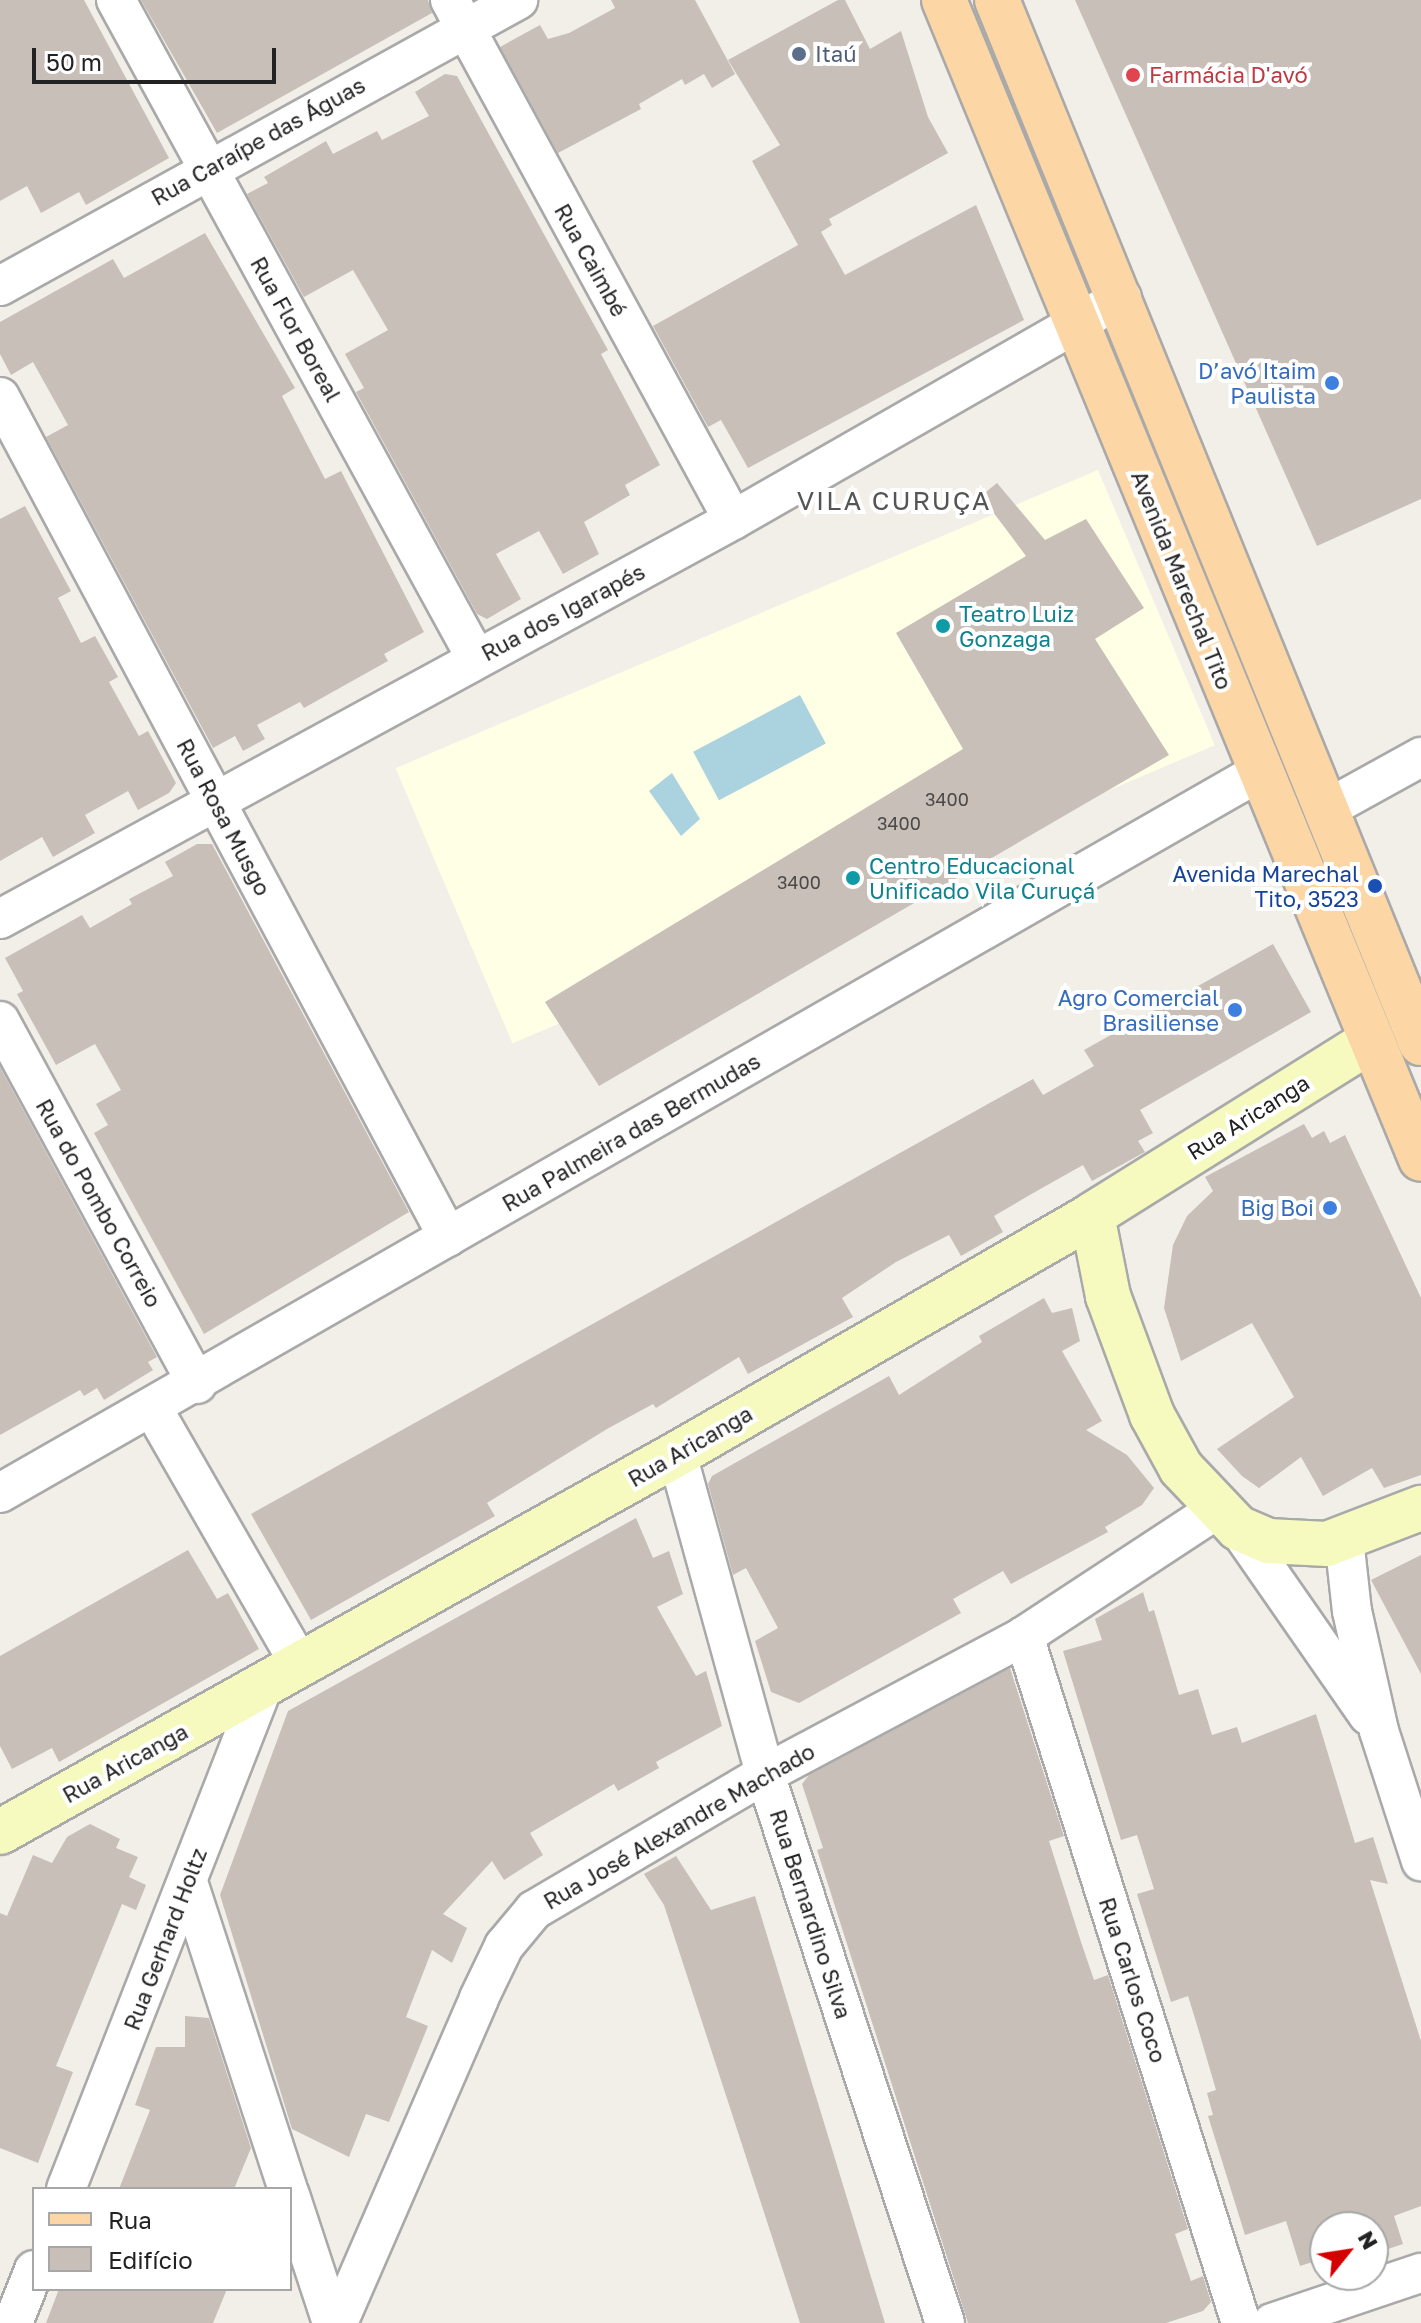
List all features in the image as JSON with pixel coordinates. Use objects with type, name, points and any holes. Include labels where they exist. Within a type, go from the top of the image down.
[{"type":"main road","name":"Avenida Marechal Tito","points":[[944,0],[1369,1042],[1421,1159]]},
{"type":"main road","points":[[997,0],[1122,297],[1325,810],[1416,1019]]},
{"type":"street","name":"Rua Flor Boreal","points":[[116,0],[476,658]]},
{"type":"street","name":"Rua Caraípe das Águas","points":[[0,286],[208,167],[458,14],[518,0]]},
{"type":"street","name":"Rua Caimbé","points":[[458,14],[733,520]]},
{"type":"street","name":"Rua dos Igarapés","points":[[0,919],[733,520],[1122,297]]},
{"type":"street","name":"Rua Rosa Musgo","points":[[0,397],[448,1237]]},
{"type":"street","points":[[1325,810],[1421,757]]},
{"type":"street","name":"Rua Palmeira das Bermudas","points":[[0,1493],[197,1384],[1261,771]]},
{"type":"street","name":"Rua do Pombo Correio","points":[[0,1021],[197,1384]]},
{"type":"street","name":"Rua Aricanga","points":[[0,1832],[262,1689],[1092,1215],[1369,1042]]},
{"type":"street","points":[[1092,1215],[1129,1363],[1181,1468],[1228,1518],[1379,1731]]},
{"type":"street","points":[[153,1409],[301,1666]]},
{"type":"street","name":"Rua Bernardino Silva","points":[[677,1454],[765,1774],[945,2323]]},
{"type":"street","points":[[1228,1518],[1283,1542],[1327,1544],[1421,1508]]},
{"type":"street","name":"Rua José Alexandre Machado","points":[[338,2323],[504,1946],[534,1910],[577,1881],[765,1774],[1024,1636],[1228,1518]]},
{"type":"street","points":[[1344,1539],[1352,1611],[1379,1731],[1421,1861]]},
{"type":"street","name":"Rua Carlos Coco","points":[[1024,1636],[1241,2323]]},
{"type":"street","name":"Rua Gerhard Holtz","points":[[67,2187],[262,1689]]},
{"type":"street","points":[[188,1882],[287,2187]]},
{"type":"street","points":[[292,2201],[332,2323]]},
{"type":"street","points":[[1272,2323],[1421,2273]]},
{"type":"street","points":[[13,2323],[32,2275]]},
{"type":"shaded area","points":[[1098,470],[1215,745],[512,1043],[396,768]]},
{"type":"water","points":[[800,695],[826,744],[719,800],[693,752]]},
{"type":"water","points":[[672,773],[700,819],[681,836],[649,791]]},
{"type":"building","points":[[0,0],[84,0],[169,158],[86,205],[79,192],[41,213],[27,186],[0,201]]},
{"type":"building","points":[[141,0],[428,0],[432,13],[217,133]]},
{"type":"building","points":[[611,0],[695,0],[735,74],[712,88],[704,74],[685,85],[682,79],[639,104],[641,109],[558,153],[500,47],[540,25],[548,39],[569,33],[615,8]]},
{"type":"building","points":[[838,0],[845,0],[870,49],[901,31],[928,117],[948,153],[829,219],[832,225],[821,232],[845,275],[976,205],[1024,320],[748,468],[721,420],[708,427],[653,326],[798,245],[752,161],[780,145],[728,60]]},
{"type":"building","name":"D’avó Itaim Paulista","points":[[1075,0],[1421,0],[1421,499],[1317,546]]},
{"type":"building","points":[[445,74],[457,76],[608,350],[601,354],[660,465],[625,485],[630,495],[584,522],[599,554],[563,574],[539,531],[496,554],[521,599],[487,619],[477,614],[356,392],[364,388],[345,354],[388,330],[353,270],[304,297],[247,194],[268,183],[264,177],[326,141],[333,154],[377,131],[382,140],[429,116],[415,92]]},
{"type":"building","points":[[205,233],[295,388],[282,396],[325,479],[341,471],[424,632],[384,654],[388,661],[304,708],[300,702],[257,725],[265,739],[243,751],[235,736],[213,748],[46,437],[68,425],[33,362],[11,375],[0,354],[0,322],[113,259],[124,278]]},
{"type":"building","name":"Centro Educacional Unificado Vila Curuçá","points":[[997,483],[1045,540],[1086,519],[1144,608],[1095,639],[1169,755],[599,1086],[545,1002],[963,749],[896,633],[1026,556],[981,496]]},
{"type":"building","points":[[25,506],[71,591],[58,598],[81,643],[95,636],[118,677],[109,682],[139,736],[148,731],[176,783],[169,793],[138,810],[128,791],[85,815],[95,833],[53,857],[42,837],[0,861],[0,519]]},
{"type":"building","points":[[197,844],[212,844],[409,1212],[204,1334],[94,1133],[108,1125],[96,1104],[121,1090],[95,1044],[56,1065],[17,994],[23,991],[5,958],[82,915],[90,928],[132,904],[129,899],[173,876],[165,862]]},
{"type":"building","points":[[1273,944],[1311,1012],[1140,1110],[1153,1133],[1138,1141],[1145,1152],[1092,1181],[1083,1165],[1035,1192],[994,1216],[1003,1232],[961,1256],[949,1235],[896,1262],[842,1298],[853,1317],[748,1374],[739,1357],[656,1408],[653,1404],[607,1429],[487,1503],[495,1516],[311,1620],[251,1514],[1033,1079],[1043,1095],[1094,1066],[1084,1050]]},
{"type":"building","points":[[0,1067],[157,1357],[148,1362],[153,1370],[104,1400],[97,1388],[84,1396],[80,1390],[0,1435]]},
{"type":"building","points":[[1304,1124],[1312,1138],[1324,1131],[1330,1143],[1345,1135],[1421,1298],[1421,1475],[1384,1488],[1372,1468],[1323,1496],[1301,1457],[1259,1488],[1242,1476],[1217,1449],[1294,1397],[1252,1323],[1181,1361],[1164,1308],[1173,1245],[1187,1216],[1213,1191],[1205,1177]]},
{"type":"building","points":[[1044,1298],[1052,1313],[1072,1308],[1080,1341],[1062,1351],[1102,1421],[1086,1430],[1127,1455],[1154,1488],[1142,1505],[1105,1527],[1108,1532],[1011,1584],[1003,1571],[953,1599],[961,1613],[799,1703],[771,1692],[755,1641],[778,1628],[746,1568],[733,1575],[708,1484],[712,1476],[889,1376],[899,1395],[982,1342],[979,1336]]},
{"type":"building","points":[[636,1518],[653,1558],[669,1551],[683,1594],[657,1607],[696,1676],[706,1671],[722,1726],[656,1762],[659,1768],[618,1791],[614,1784],[530,1833],[543,1855],[504,1880],[492,1861],[443,1914],[467,1928],[452,1963],[432,1950],[406,2017],[428,2026],[389,2122],[366,2114],[349,2157],[292,2129],[220,1895],[288,1711]]},
{"type":"building","points":[[188,1550],[217,1599],[228,1593],[259,1649],[59,1762],[52,1748],[12,1769],[0,1746],[0,1656]]},
{"type":"building","points":[[1421,1555],[1421,1674],[1371,1580]]},
{"type":"building","points":[[1143,1592],[1149,1612],[1154,1610],[1179,1695],[1198,1689],[1212,1735],[1237,1727],[1242,1743],[1316,1714],[1355,1843],[1373,1837],[1388,1884],[1370,1880],[1421,2041],[1421,2206],[1394,2216],[1403,2244],[1389,2249],[1389,2211],[1309,2211],[1309,2263],[1300,2266],[1286,2221],[1245,2235],[1208,2116],[1213,2115],[1207,2093],[1216,2090],[1188,1996],[1171,2002],[1137,1894],[1154,1889],[1137,1835],[1121,1840],[1063,1651],[1102,1640],[1095,1619]]},
{"type":"building","points":[[1010,1668],[1064,1836],[1049,1841],[1081,1942],[1094,1980],[1108,1975],[1188,2229],[1175,2234],[1191,2281],[1203,2276],[1211,2302],[1203,2311],[1166,2323],[968,2323],[817,1850],[823,1848],[802,1784],[809,1775]]},
{"type":"building","points":[[90,1824],[120,1839],[116,1848],[138,1857],[129,1877],[146,1885],[136,1910],[122,1904],[56,2066],[73,2072],[38,2163],[0,2148],[0,1913],[7,1916],[33,1855],[52,1863],[67,1837]]},
{"type":"building","points":[[676,1856],[711,1910],[755,1896],[885,2323],[800,2323],[664,1905],[644,1874]]},
{"type":"building","points":[[185,2016],[209,2018],[251,2148],[235,2187],[120,2187],[150,2110],[135,2105],[156,2047],[185,2047]]},
{"type":"building","points":[[58,2291],[226,2291],[213,2323],[46,2323]]},
{"type":"place","name":"Itaú","points":[[799,54]]},
{"type":"place","name":"Farmácia D'avó","points":[[1133,75]]},
{"type":"place","name":"D’avó Itaim Paulista","points":[[1332,383]]},
{"type":"place","name":"Teatro Luiz Gonzaga","points":[[943,626]]},
{"type":"place","name":"Centro Educacional Unificado Vila Curuçá","points":[[853,878]]},
{"type":"place","name":"Avenida Marechal Tito, 3523","points":[[1375,886]]},
{"type":"place","name":"Agro Comercial Brasiliense","points":[[1235,1010]]},
{"type":"place","name":"Big Boi","points":[[1330,1208]]},
{"type":"district","name":"VILA CURUÇA","points":[[894,501]]}]
